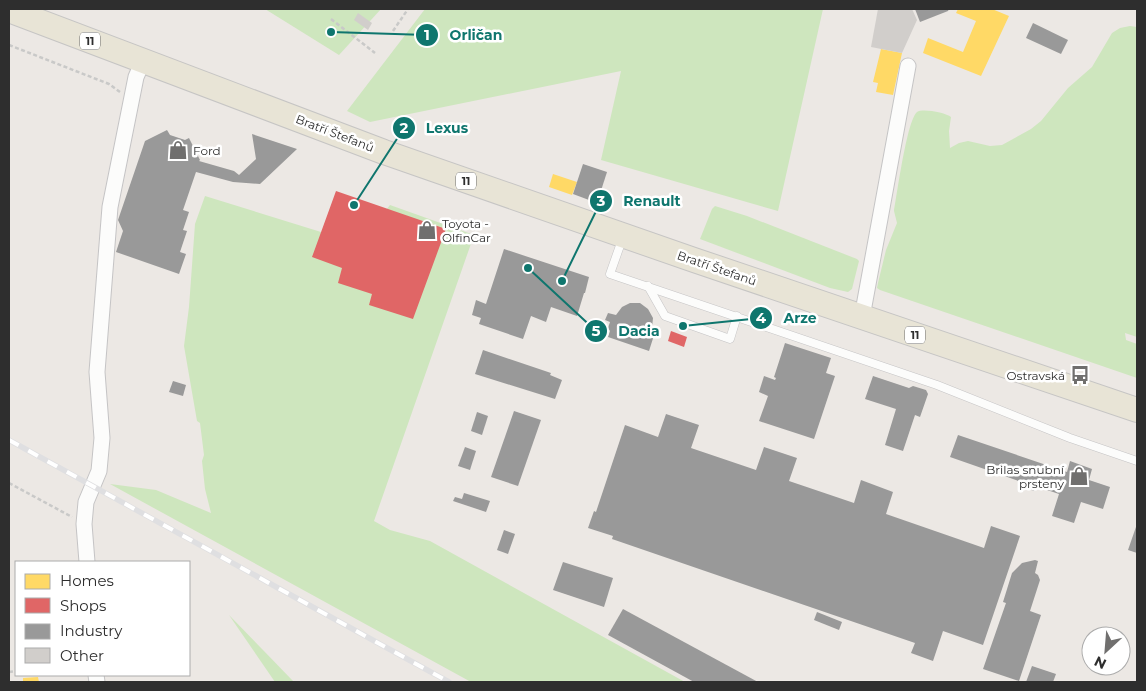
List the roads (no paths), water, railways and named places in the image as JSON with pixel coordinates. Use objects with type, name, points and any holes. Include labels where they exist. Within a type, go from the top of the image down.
[{"type":"main road","name":"Bratří Štefanů","points":[[9,10],[37,15],[143,61],[384,152],[624,236],[1137,410]]},
{"type":"street","points":[[87,561],[84,524],[86,502],[99,471],[102,438],[97,372],[110,207],[136,77],[143,61]]},
{"type":"street","points":[[862,317],[908,66]]},
{"type":"lane","points":[[624,236],[610,274],[937,385],[1070,438],[1137,461]]},
{"type":"lane","points":[[648,286],[665,316],[730,339],[737,316]]},
{"type":"railway","points":[[9,440],[449,682]]},
{"type":"place","name":"Orličan","points":[[331,32]]},
{"type":"place","name":"Ford","points":[[178,150]]},
{"type":"place","name":"Lexus","points":[[354,205]]},
{"type":"place","name":"Toyota - OlfinCar","points":[[427,230]]},
{"type":"place","name":"Dacia","points":[[528,268]]},
{"type":"place","name":"Renault","points":[[562,281]]},
{"type":"place","name":"Arze","points":[[683,326]]},
{"type":"place","name":"Ostravská","points":[[1080,375]]},
{"type":"place","name":"Brilas snubní prsteny","points":[[1079,476]]}]
